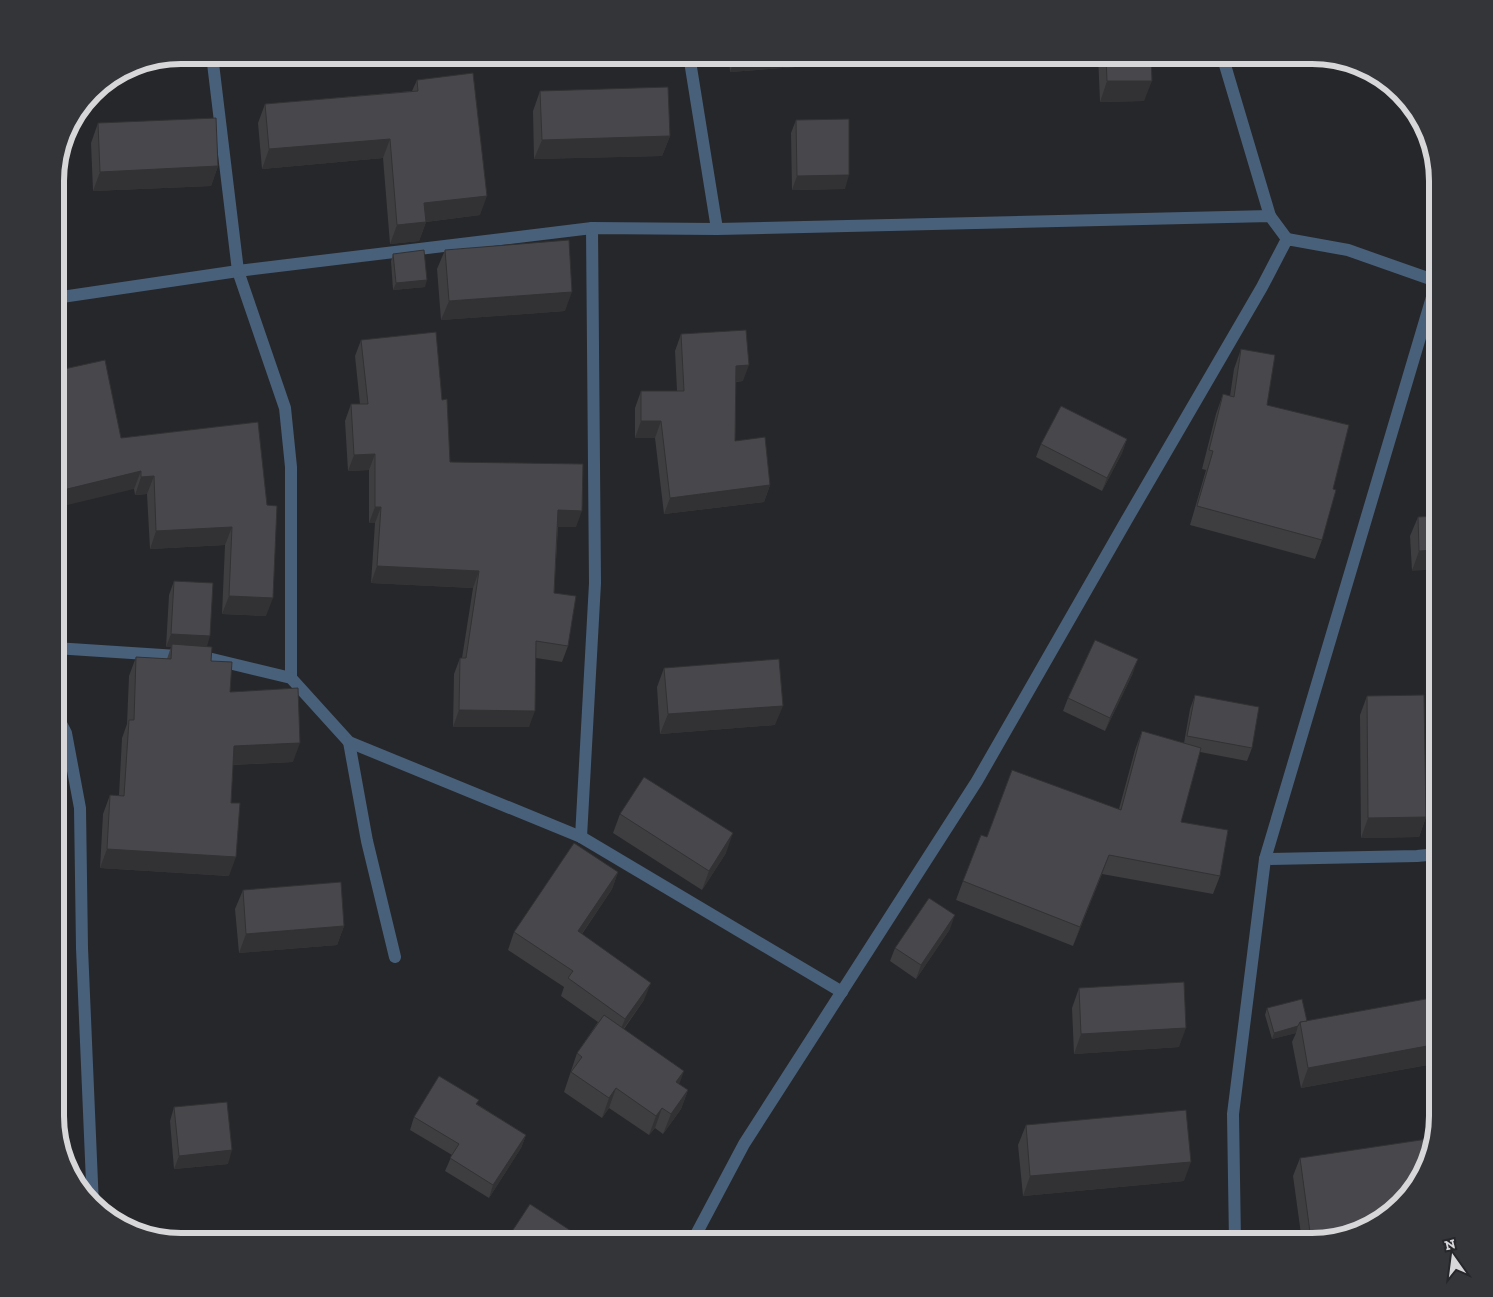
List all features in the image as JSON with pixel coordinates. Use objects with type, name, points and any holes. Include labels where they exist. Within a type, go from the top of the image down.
[{"type":"street","points":[[213,64],[238,271],[285,408],[291,466],[291,678]]},
{"type":"street","points":[[690,64],[717,229]]},
{"type":"street","points":[[1225,64],[1270,216],[1287,239],[1348,250],[1429,276]]},
{"type":"street","points":[[64,297],[238,271],[592,228],[717,229],[1270,216]]},
{"type":"street","points":[[581,837],[595,583],[592,228]]},
{"type":"street","points":[[697,1233],[744,1144],[977,781],[1262,287],[1287,239]]},
{"type":"street","points":[[1234,1233],[1233,1114],[1265,859],[1429,306]]},
{"type":"street","points":[[64,649],[208,658],[291,678],[349,742],[581,837],[842,992]]},
{"type":"street","points":[[64,728],[80,808],[82,948],[92,1192]]},
{"type":"street","points":[[349,742],[367,841],[395,957]]},
{"type":"street","points":[[1265,859],[1429,855]]},
{"type":"building","points":[[1106,64],[1151,64],[1152,81],[1107,81]]},
{"type":"building","points":[[473,73],[487,196],[424,203],[426,222],[397,225],[390,139],[269,149],[265,104],[418,91],[417,80]]},
{"type":"building","points":[[668,87],[670,136],[542,140],[540,91]]},
{"type":"building","points":[[216,118],[218,166],[100,172],[98,123]]},
{"type":"building","points":[[849,119],[849,175],[797,176],[796,120]]},
{"type":"building","points":[[569,240],[572,292],[449,301],[445,250]]},
{"type":"building","points":[[424,250],[427,280],[396,283],[393,254]]},
{"type":"building","points":[[746,330],[749,365],[736,366],[735,441],[765,437],[770,485],[670,498],[661,421],[641,421],[641,391],[684,391],[681,334]]},
{"type":"building","points":[[436,332],[442,400],[447,399],[450,462],[583,464],[582,511],[558,510],[554,593],[576,596],[568,646],[536,641],[535,711],[459,710],[460,658],[466,658],[479,571],[377,566],[381,507],[375,507],[375,454],[354,455],[351,404],[368,404],[361,340]]},
{"type":"building","points":[[1241,349],[1275,355],[1267,405],[1349,425],[1333,489],[1336,490],[1322,540],[1197,506],[1213,451],[1209,450],[1223,394],[1234,397]]},
{"type":"building","points":[[105,360],[121,438],[258,422],[267,505],[277,506],[273,598],[229,596],[232,527],[156,531],[154,476],[141,477],[141,471],[64,490],[64,369]]},
{"type":"building","points":[[1061,406],[1127,439],[1107,478],[1041,444]]},
{"type":"building","points":[[1429,516],[1429,550],[1419,551],[1418,517]]},
{"type":"building","points":[[174,581],[213,583],[210,636],[171,634]]},
{"type":"building","points":[[1095,640],[1138,659],[1110,718],[1068,698]]},
{"type":"building","points":[[172,644],[212,647],[211,661],[232,662],[230,692],[298,688],[300,743],[234,746],[231,803],[240,803],[236,857],[107,849],[110,795],[124,796],[129,720],[134,720],[136,657],[171,659]]},
{"type":"building","points":[[779,659],[783,706],[668,714],[664,668]]},
{"type":"building","points":[[1195,695],[1259,707],[1252,748],[1187,736]]},
{"type":"building","points":[[1424,695],[1426,817],[1368,818],[1367,696]]},
{"type":"building","points":[[1142,731],[1201,748],[1181,822],[1228,830],[1220,876],[1109,855],[1080,927],[963,881],[981,835],[987,837],[1012,770],[1121,810]]},
{"type":"building","points":[[644,777],[733,833],[709,871],[620,814]]},
{"type":"building","points":[[574,843],[618,872],[578,931],[651,983],[625,1019],[568,978],[573,971],[514,932]]},
{"type":"building","points":[[341,882],[344,926],[246,934],[243,890]]},
{"type":"building","points":[[929,898],[955,915],[921,965],[895,948]]},
{"type":"building","points":[[1184,982],[1186,1028],[1081,1034],[1079,988]]},
{"type":"building","points":[[1429,998],[1429,1046],[1308,1068],[1300,1022]]},
{"type":"building","points":[[1302,999],[1307,1021],[1300,1022],[1298,1026],[1274,1033],[1267,1008]]},
{"type":"building","points":[[604,1015],[684,1071],[676,1082],[688,1090],[671,1114],[662,1108],[656,1116],[616,1088],[609,1098],[571,1072],[582,1057],[577,1053]]},
{"type":"building","points":[[439,1076],[479,1100],[476,1104],[526,1135],[493,1185],[450,1158],[459,1144],[414,1117]]},
{"type":"building","points":[[227,1102],[232,1150],[179,1156],[174,1107]]},
{"type":"building","points":[[1186,1110],[1191,1162],[1030,1176],[1026,1125]]},
{"type":"building","points":[[1427,1139],[1420,1161],[1410,1181],[1389,1204],[1371,1218],[1335,1231],[1304,1233],[1310,1232],[1300,1158]]},
{"type":"building","points":[[530,1204],[574,1233],[511,1233]]}]
